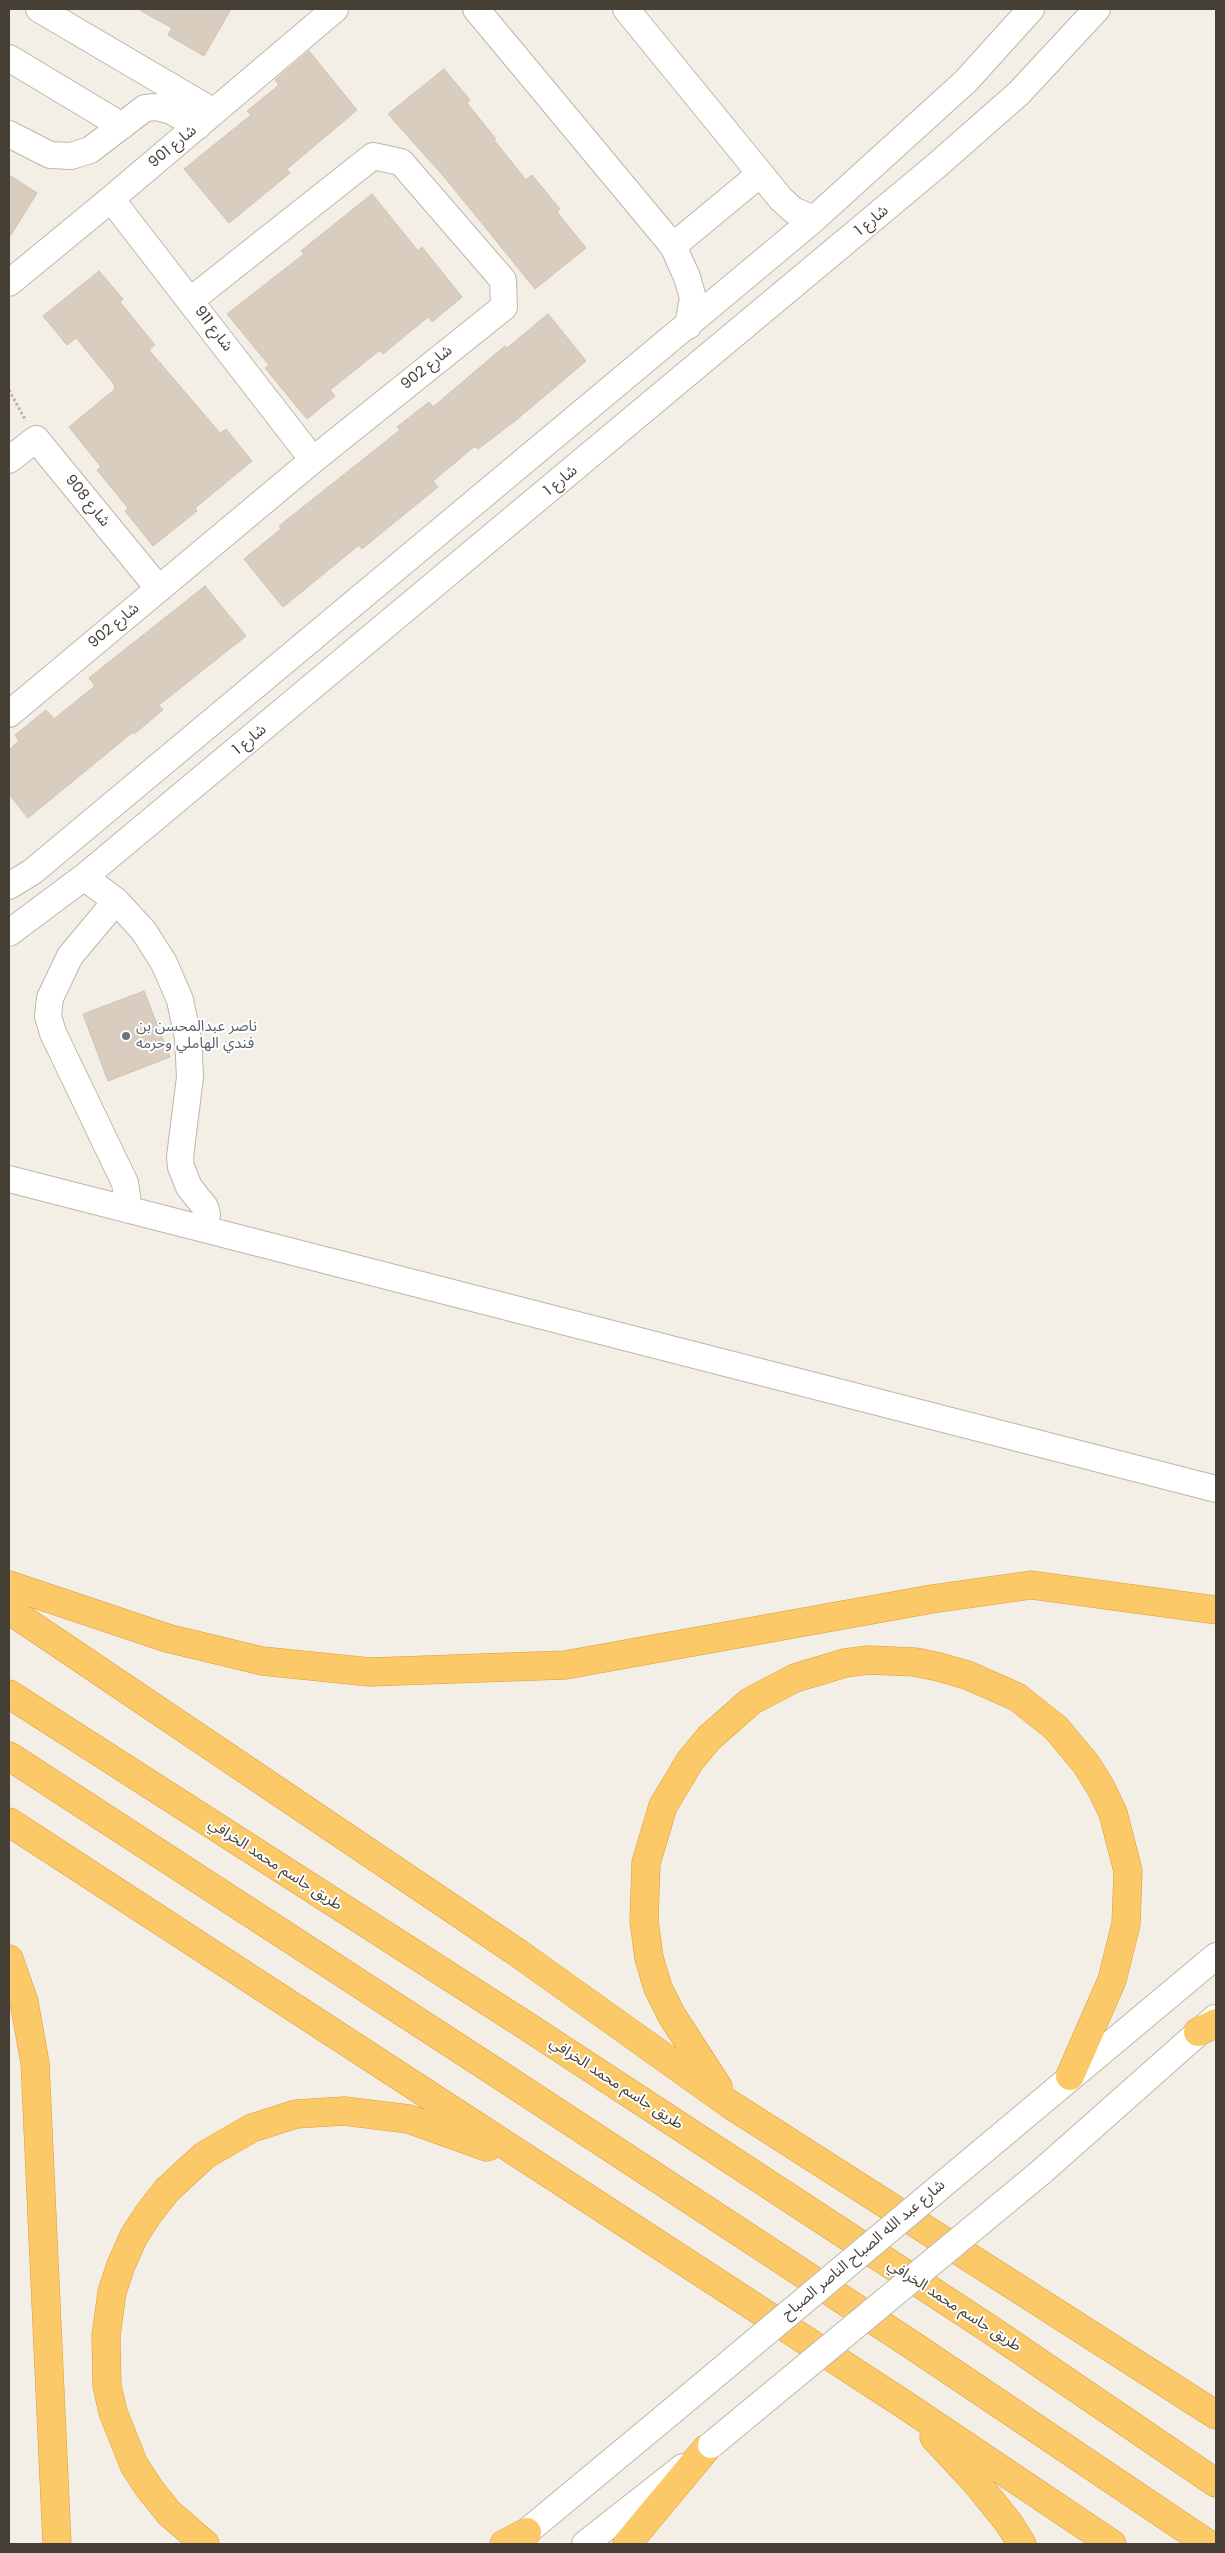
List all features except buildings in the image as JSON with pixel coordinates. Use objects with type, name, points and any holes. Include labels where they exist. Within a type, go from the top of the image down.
[{"type":"highway","points":[[9,1584],[68,1606],[186,1642],[262,1661],[370,1672],[565,1665],[932,1600],[1031,1585],[1216,1610]]},
{"type":"highway","points":[[9,1610],[518,1953],[731,2105],[1216,2415]]},
{"type":"highway","points":[[731,2105],[672,2016],[658,1988],[649,1958],[644,1921],[644,1892],[646,1862],[653,1835],[663,1806],[690,1760],[733,1714],[771,1689],[795,1678],[845,1664],[868,1660],[915,1662],[939,1667],[974,1678],[1017,1698],[1056,1728],[1086,1764],[1101,1788],[1113,1813],[1128,1871],[1126,1924],[1112,1980],[1098,2017],[1070,2076]]},
{"type":"highway","name":"طريق جاسم محمد الخرافي","points":[[9,1694],[525,2025],[988,2328],[1216,2483]]},
{"type":"highway","points":[[9,1756],[512,2082],[912,2345],[1208,2544]]},
{"type":"highway","points":[[9,1822],[538,2168],[902,2403],[1112,2544]]},
{"type":"highway","points":[[9,1959],[24,2002],[35,2063],[57,2544]]},
{"type":"highway","points":[[205,2544],[169,2513],[139,2473],[122,2438],[107,2386],[106,2336],[112,2292],[134,2236],[167,2190],[205,2155],[229,2140],[276,2120],[318,2112],[344,2111],[409,2119],[538,2168]]},
{"type":"highway","points":[[902,2403],[974,2480],[1008,2522],[1022,2544]]},
{"type":"highway","points":[[626,2544],[708,2447]]},
{"type":"street","points":[[39,9],[145,72],[206,119]]},
{"type":"street","points":[[476,9],[673,246],[687,277],[693,298],[688,326]]},
{"type":"street","points":[[626,9],[781,199],[793,210],[814,220]]},
{"type":"street","points":[[9,886],[32,872],[814,220],[966,81],[1031,9]]},
{"type":"street","name":"شارع 1","points":[[9,933],[84,877],[401,616],[936,166],[1019,93],[1097,9]]},
{"type":"street","name":"شارع 901","points":[[9,283],[206,119],[321,14]]},
{"type":"street","points":[[9,58],[122,126]]},
{"type":"street","points":[[145,72],[145,108]]},
{"type":"street","points":[[9,134],[50,155],[71,156],[90,150],[145,108],[157,107],[206,119]]},
{"type":"street","name":"شارع 902","points":[[9,714],[313,460],[504,306],[503,280],[401,162],[373,156],[191,300]]},
{"type":"street","points":[[673,246],[760,174]]},
{"type":"street","name":"شارع 911","points":[[112,199],[313,460]]},
{"type":"street","points":[[9,460],[36,439]]},
{"type":"street","name":"شارع 908","points":[[36,439],[159,589]]},
{"type":"street","points":[[401,616],[396,601],[399,590],[433,556],[460,517]]},
{"type":"street","points":[[84,877],[116,901],[155,946],[180,1000],[188,1038],[190,1078],[181,1167],[189,1187],[205,1207],[207,1214],[204,1229]]},
{"type":"street","points":[[116,901],[70,956],[50,998],[48,1016],[53,1033],[125,1183],[128,1210]]},
{"type":"street","points":[[9,1179],[1216,1489]]},
{"type":"street","name":"شارع عبد الله الصباح الناصر الصباح","points":[[514,2540],[671,2412],[1070,2076],[1216,1956]]},
{"type":"street","points":[[585,2544],[708,2447],[1040,2173],[1210,2024]]},
{"type":"path","points":[[9,390],[36,439]]},
{"type":"place","name":"ناصر عبدالمحسن بن فندي الهاملي وحرمه","points":[[126,1036]]}]
